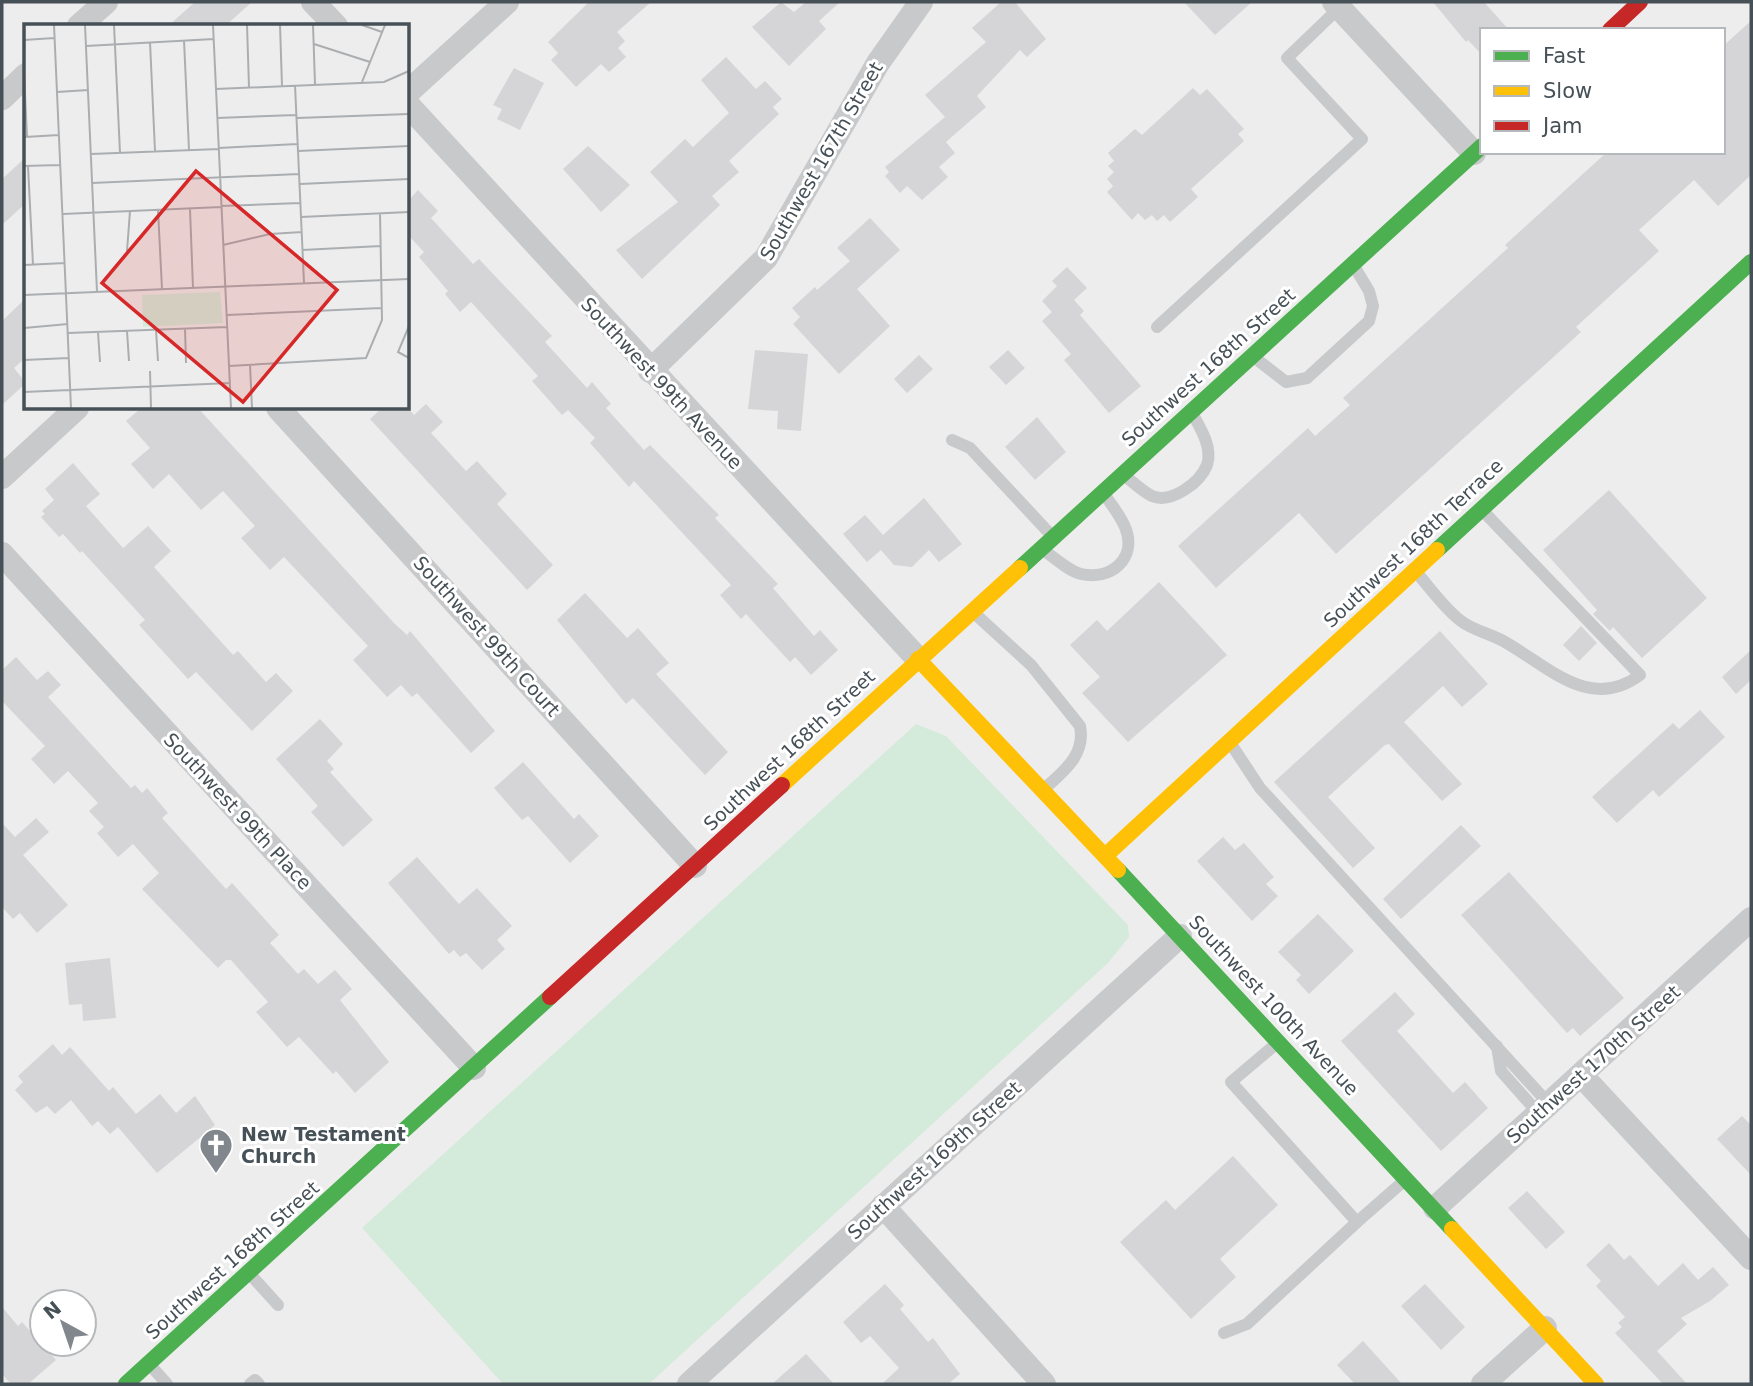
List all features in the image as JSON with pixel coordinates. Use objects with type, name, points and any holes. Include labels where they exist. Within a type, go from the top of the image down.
[{"type":"street","points":[[81,24],[106,2]]},
{"type":"street","points":[[313,2],[333,24]]},
{"type":"street","points":[[410,90],[507,2]]},
{"type":"street","name":"Southwest 167th Street","points":[[650,372],[766,258],[878,63],[921,2]]},
{"type":"street","points":[[1612,28],[1640,2]]},
{"type":"street","points":[[1337,5],[1478,150]]},
{"type":"street","points":[[2,98],[24,77]]},
{"type":"street","name":"Southwest 99th Avenue","points":[[410,107],[650,372],[918,659]]},
{"type":"street","name":"Southwest 168th Street","points":[[126,1384],[1478,150]]},
{"type":"street","name":"Southwest 168th Terrace","points":[[1105,856],[1751,262]]},
{"type":"street","points":[[2,477],[75,410]]},
{"type":"street","name":"Southwest 99th Court","points":[[280,410],[695,866]]},
{"type":"street","name":"Southwest 99th Place","points":[[2,554],[474,1068]]},
{"type":"street","name":"Southwest 100th Avenue","points":[[918,659],[1279,1041],[1596,1384]]},
{"type":"street","name":"Southwest 170th Street","points":[[1435,1208],[1751,919]]},
{"type":"street","name":"Southwest 169th Street","points":[[689,1384],[1180,936]]},
{"type":"street","points":[[1581,1075],[1751,1258]]},
{"type":"street","points":[[883,1206],[1044,1384]]},
{"type":"street","points":[[1483,1384],[1545,1328]]},
{"type":"lane","points":[[1157,327],[1362,139],[1287,58],[1337,5]]},
{"type":"lane","points":[[1251,356],[1286,382],[1307,379],[1369,321],[1373,306],[1369,291],[1352,264]]},
{"type":"lane","points":[[1122,473],[1152,496],[1168,497],[1196,480],[1207,465],[1207,447],[1202,430],[1191,411]]},
{"type":"lane","points":[[952,440],[970,448],[1052,537]]},
{"type":"lane","points":[[1040,548],[1080,574],[1107,575],[1119,567],[1128,552],[1129,540],[1125,525],[1102,491]]},
{"type":"lane","points":[[1414,570],[1462,622],[1533,658],[1564,682],[1608,689],[1626,686],[1640,675],[1480,509]]},
{"type":"lane","points":[[971,611],[1031,665],[1080,726],[1082,736],[1073,762],[1044,790]]},
{"type":"lane","points":[[1230,741],[1260,788],[1497,1046],[1544,1109]]},
{"type":"lane","points":[[1279,1041],[1231,1082],[1357,1222]]},
{"type":"lane","points":[[1224,1333],[1247,1324],[1407,1178]]},
{"type":"lane","points":[[249,1272],[278,1305]]},
{"type":"lane","points":[[149,1363],[167,1384]]},
{"type":"lane","points":[[250,1384],[255,1380],[259,1384]]},
{"type":"green space","points":[[916,724],[946,736],[1128,925],[1129,937],[1108,963],[649,1384],[503,1384],[362,1228]]},
{"type":"building","points":[[195,2],[252,2],[227,24],[170,24]]},
{"type":"building","points":[[589,2],[651,2],[617,32],[625,41],[618,48],[626,57],[609,72],[601,64],[576,87],[551,60],[558,53],[548,42]]},
{"type":"building","points":[[781,2],[794,12],[806,2],[840,2],[819,21],[826,29],[789,66],[752,27]]},
{"type":"building","points":[[1001,2],[1015,2],[1046,39],[1027,57],[1020,50],[977,96],[986,107],[946,142],[955,153],[939,167],[948,177],[922,200],[907,186],[900,193],[885,176],[889,172],[885,167],[945,117],[925,95],[986,42],[972,28]]},
{"type":"building","points":[[1184,2],[1252,2],[1215,35]]},
{"type":"building","points":[[1433,2],[1484,2],[1507,28],[1480,28],[1480,53],[1468,40],[1466,42]]},
{"type":"building","points":[[1751,21],[1751,175],[1718,206],[1694,180],[1639,230],[1659,251],[1576,327],[1581,332],[1336,554],[1299,513],[1216,588],[1178,546],[1308,428],[1315,436],[1350,405],[1343,398],[1508,248],[1505,245],[1605,154],[1725,154],[1725,44]]},
{"type":"building","points":[[726,57],[756,89],[765,81],[782,99],[773,107],[779,114],[729,161],[739,172],[712,196],[720,205],[642,279],[616,250],[678,202],[650,172],[685,139],[693,147],[729,113],[701,80]]},
{"type":"building","points":[[514,68],[544,83],[520,130],[497,119],[502,109],[493,105]]},
{"type":"building","points":[[1193,88],[1200,95],[1207,89],[1244,129],[1238,134],[1244,141],[1191,189],[1198,197],[1170,222],[1164,215],[1157,221],[1152,215],[1145,220],[1138,213],[1132,220],[1107,192],[1113,186],[1107,179],[1114,172],[1108,166],[1114,161],[1108,153],[1135,129],[1142,135]]},
{"type":"building","points":[[588,146],[630,185],[601,212],[563,169]]},
{"type":"building","points":[[24,159],[24,205],[2,225],[2,179]]},
{"type":"building","points":[[418,190],[438,211],[431,218],[473,264],[479,259],[552,336],[545,342],[587,388],[592,382],[611,404],[606,408],[644,450],[650,445],[719,515],[715,518],[778,584],[773,588],[814,636],[820,630],[838,650],[811,675],[795,657],[790,662],[746,614],[741,619],[720,595],[731,585],[634,481],[629,487],[590,443],[595,438],[568,410],[562,415],[532,381],[538,376],[471,302],[460,312],[445,294],[448,291],[419,257],[424,252],[410,237],[410,199]]},
{"type":"building","points":[[870,218],[900,250],[857,289],[890,326],[839,374],[793,324],[800,317],[792,308],[850,261],[837,248]]},
{"type":"building","points":[[1067,267],[1087,288],[1074,300],[1084,311],[1080,315],[1141,386],[1109,413],[1064,360],[1071,354],[1042,321],[1052,312],[1042,301],[1057,286],[1052,281]]},
{"type":"building","points":[[24,300],[24,359],[14,368],[24,380],[24,385],[2,405],[2,321]]},
{"type":"building","points":[[755,350],[808,354],[801,431],[777,429],[778,411],[748,409]]},
{"type":"building","points":[[1008,350],[1025,368],[1006,385],[989,367]]},
{"type":"building","points":[[919,355],[933,369],[907,393],[894,379]]},
{"type":"building","points":[[426,404],[443,422],[431,433],[466,471],[477,461],[507,494],[497,504],[553,565],[527,590],[370,419],[380,410],[410,410],[414,415]]},
{"type":"building","points":[[139,410],[200,410],[394,623],[407,635],[410,631],[495,731],[471,753],[417,693],[412,697],[401,685],[387,697],[353,660],[368,646],[284,557],[270,570],[241,538],[255,526],[223,491],[201,510],[169,474],[153,489],[131,464],[150,448],[126,421]]},
{"type":"building","points":[[1037,417],[1066,452],[1035,480],[1005,447]]},
{"type":"building","points":[[73,463],[100,494],[86,506],[123,548],[148,526],[171,551],[154,567],[233,655],[238,651],[266,682],[276,673],[293,691],[252,731],[196,672],[188,679],[139,625],[145,620],[82,551],[80,553],[63,534],[59,537],[41,517],[45,514],[42,511],[54,500],[45,489]]},
{"type":"building","points":[[1609,490],[1707,598],[1642,658],[1613,627],[1610,631],[1593,614],[1597,610],[1543,550]]},
{"type":"building","points":[[924,498],[962,544],[939,562],[929,550],[912,567],[894,565],[881,550],[867,562],[843,534],[865,515],[883,535]]},
{"type":"building","points":[[1159,582],[1227,655],[1128,742],[1082,693],[1100,677],[1070,645],[1097,620],[1107,631]]},
{"type":"building","points":[[585,593],[627,638],[638,628],[669,663],[656,674],[728,752],[705,775],[633,698],[626,704],[557,620]]},
{"type":"building","points":[[1581,626],[1597,643],[1579,661],[1563,645]]},
{"type":"building","points":[[1440,631],[1488,684],[1462,707],[1443,686],[1404,722],[1462,784],[1442,801],[1389,744],[1385,745],[1328,797],[1375,848],[1353,868],[1274,782]]},
{"type":"building","points":[[1751,650],[1751,680],[1736,694],[1722,677]]},
{"type":"building","points":[[16,657],[37,680],[48,671],[61,685],[48,697],[131,788],[135,785],[142,793],[147,788],[168,813],[162,818],[226,889],[232,883],[279,935],[270,943],[298,974],[304,969],[318,984],[335,970],[352,989],[340,1000],[389,1062],[355,1093],[336,1071],[333,1074],[299,1037],[287,1047],[256,1012],[268,1002],[231,960],[226,960],[218,968],[142,889],[159,873],[133,844],[118,857],[97,833],[104,827],[89,811],[98,803],[68,771],[54,784],[31,759],[45,746],[2,701],[2,670]]},
{"type":"building","points":[[1700,710],[1725,737],[1659,797],[1653,790],[1617,823],[1592,797],[1673,723],[1679,729]]},
{"type":"building","points":[[320,719],[343,744],[327,761],[334,769],[330,772],[373,820],[343,847],[311,812],[318,806],[276,759]]},
{"type":"building","points":[[523,762],[574,819],[579,814],[599,836],[570,863],[528,816],[522,820],[494,788]]},
{"type":"building","points":[[36,818],[49,832],[23,855],[68,905],[37,933],[20,913],[13,919],[2,907],[2,823],[15,837]]},
{"type":"building","points":[[1461,825],[1481,846],[1401,919],[1383,899]]},
{"type":"building","points":[[1223,837],[1235,850],[1244,843],[1274,877],[1266,884],[1278,896],[1252,921],[1197,861]]},
{"type":"building","points":[[417,857],[459,904],[477,888],[512,926],[497,940],[505,949],[482,970],[466,953],[460,957],[454,950],[449,954],[388,883]]},
{"type":"building","points":[[1509,872],[1624,998],[1580,1036],[1573,1028],[1567,1033],[1461,915]]},
{"type":"building","points":[[1318,914],[1354,951],[1309,994],[1296,980],[1301,975],[1278,952]]},
{"type":"building","points":[[110,958],[116,1018],[83,1021],[82,1004],[69,1005],[65,963]]},
{"type":"building","points":[[1395,992],[1415,1014],[1397,1031],[1453,1093],[1465,1082],[1488,1108],[1441,1151],[1341,1041]]},
{"type":"building","points":[[53,1044],[62,1055],[70,1047],[109,1091],[113,1087],[136,1114],[160,1094],[176,1113],[195,1096],[215,1125],[157,1173],[118,1127],[110,1134],[98,1121],[92,1126],[71,1100],[55,1114],[47,1106],[36,1113],[15,1090],[23,1082],[18,1076]]},
{"type":"building","points":[[1742,1116],[1751,1125],[1751,1175],[1717,1139]]},
{"type":"building","points":[[1233,1156],[1278,1205],[1220,1259],[1236,1277],[1191,1319],[1120,1242],[1166,1200],[1175,1210]]},
{"type":"building","points":[[1527,1191],[1565,1232],[1546,1249],[1508,1208]]},
{"type":"building","points":[[1609,1243],[1624,1260],[1630,1255],[1658,1286],[1683,1263],[1698,1280],[1713,1267],[1729,1285],[1710,1301],[1681,1318],[1687,1324],[1657,1351],[1687,1384],[1663,1384],[1615,1333],[1622,1327],[1618,1323],[1625,1317],[1596,1286],[1601,1281],[1586,1265]]},
{"type":"building","points":[[885,1284],[904,1305],[900,1309],[928,1342],[933,1338],[960,1374],[948,1384],[882,1384],[899,1368],[870,1336],[861,1343],[843,1322]]},
{"type":"building","points":[[1425,1284],[1465,1327],[1441,1350],[1401,1306]]},
{"type":"building","points":[[2,1307],[18,1326],[22,1322],[28,1329],[28,1358],[56,1360],[28,1384],[11,1384],[2,1374]]},
{"type":"building","points":[[1363,1341],[1402,1384],[1355,1384],[1337,1365]]},
{"type":"building","points":[[806,1354],[834,1384],[772,1384]]},
{"type":"traffic: fast","points":[[1020,568],[1480,148]]},
{"type":"traffic: fast","points":[[1437,550],[1751,262]]},
{"type":"traffic: fast","points":[[1118,870],[1452,1229]]},
{"type":"traffic: fast","points":[[126,1384],[550,997]]},
{"type":"traffic: slow","points":[[1105,856],[1437,550]]},
{"type":"traffic: slow","points":[[782,785],[1020,568]]},
{"type":"traffic: slow","points":[[918,659],[1118,870]]},
{"type":"traffic: slow","points":[[1452,1229],[1596,1384]]},
{"type":"traffic: jam","points":[[1612,28],[1640,2]]},
{"type":"traffic: jam","points":[[550,997],[782,785]]},
{"type":"place","name":"New Testament Church","points":[[216,1175]]}]
